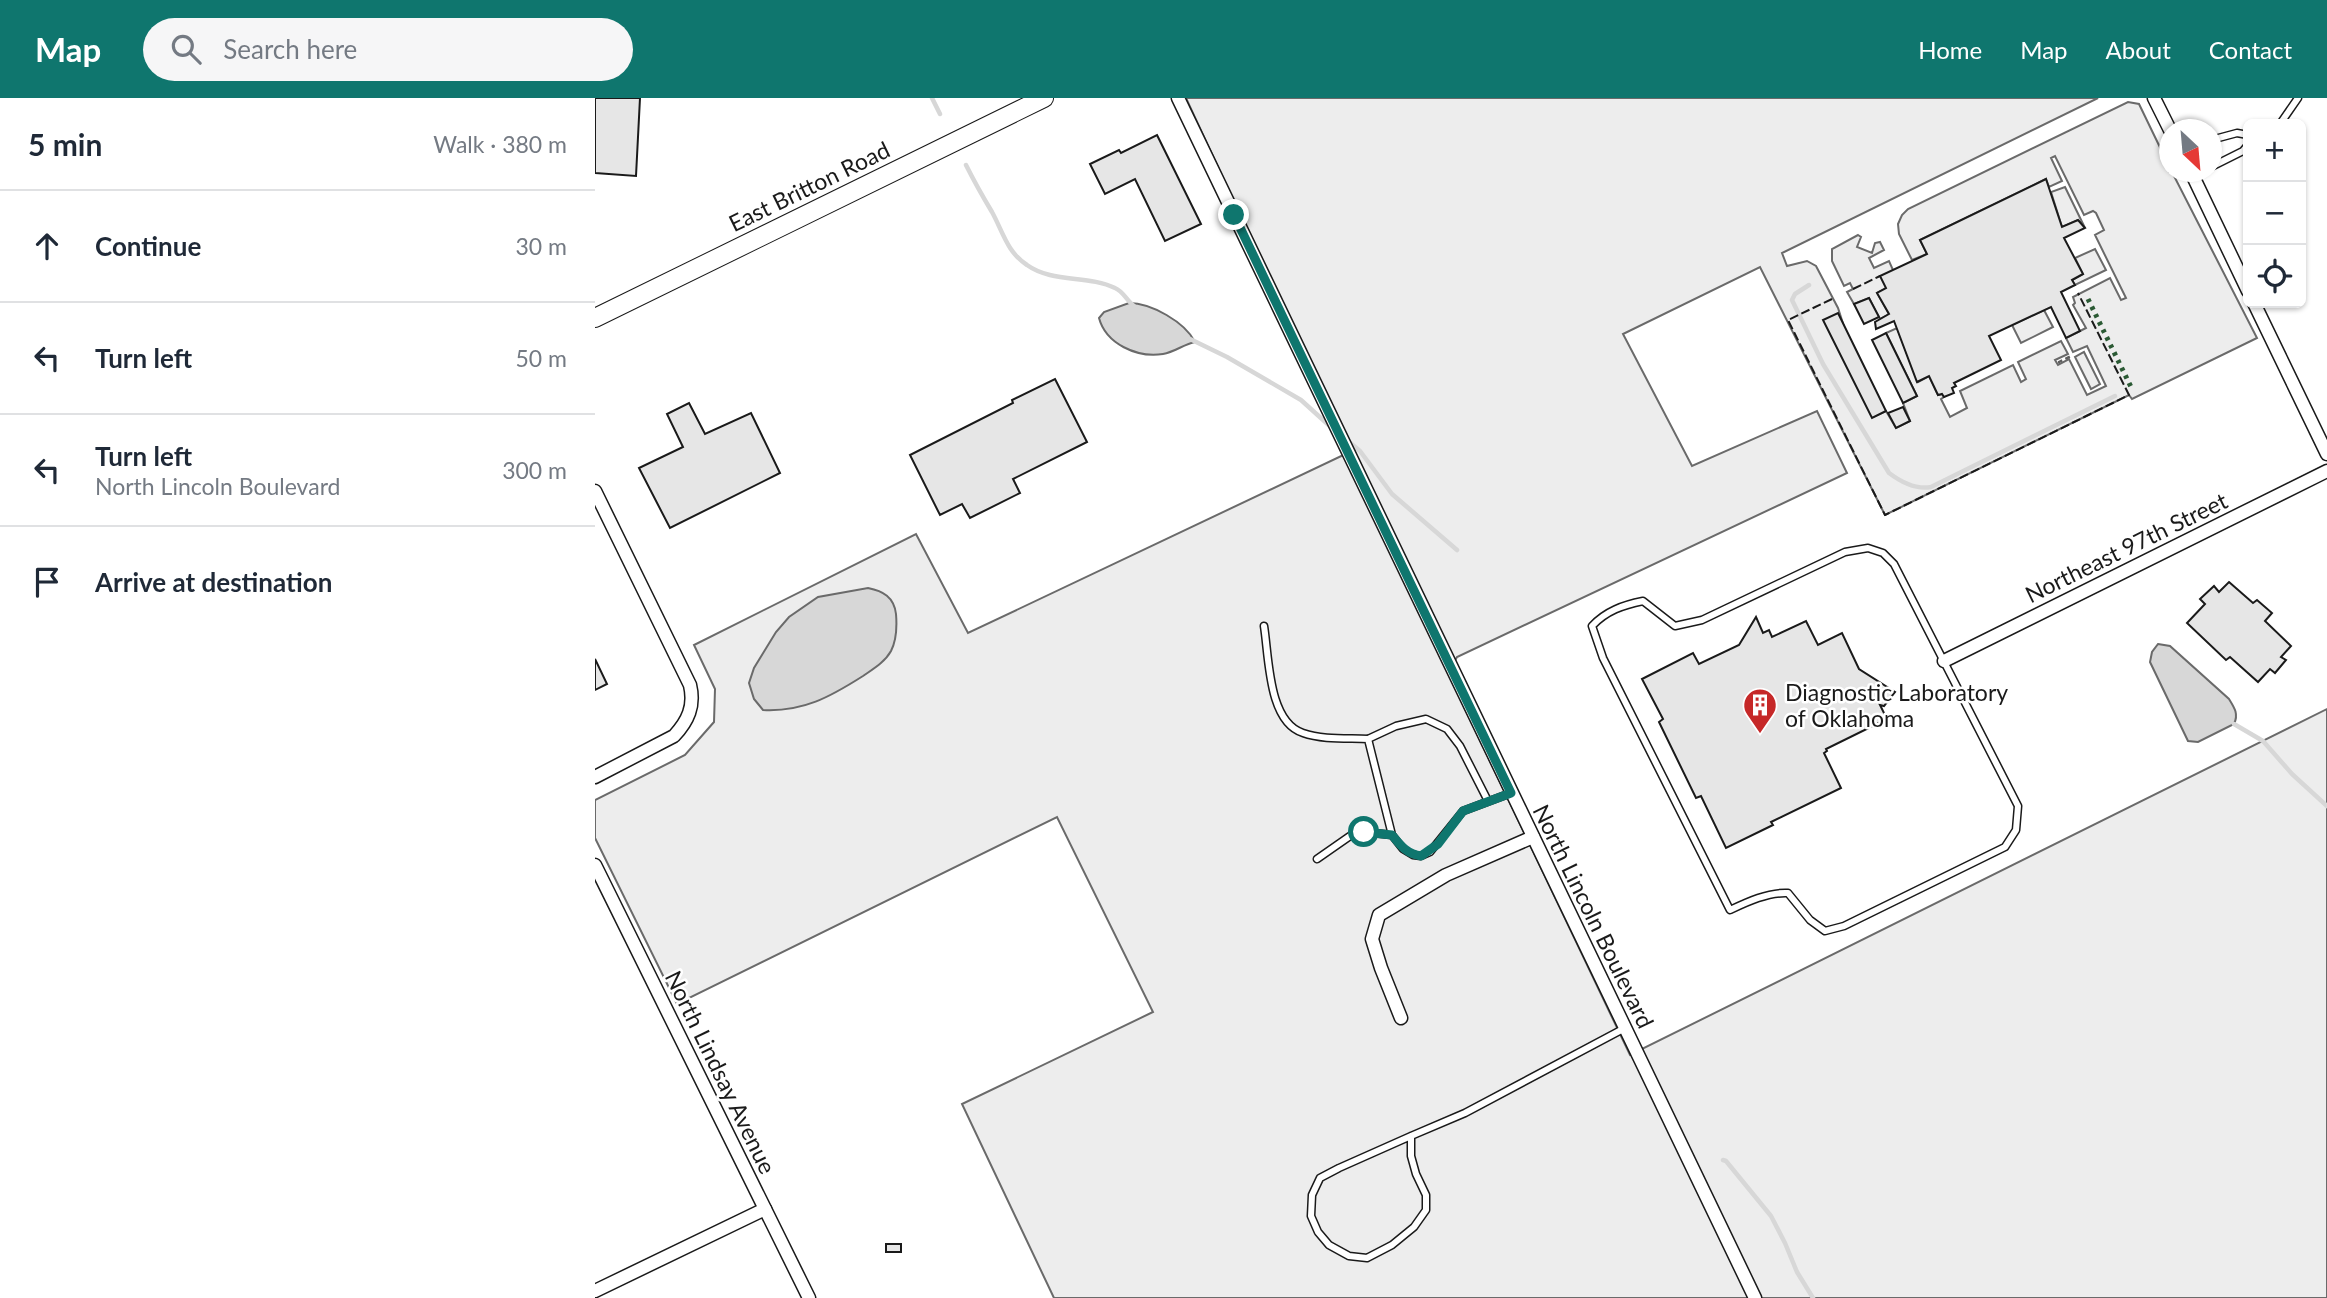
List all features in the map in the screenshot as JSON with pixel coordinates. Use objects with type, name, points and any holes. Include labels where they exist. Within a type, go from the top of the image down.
[{"type":"main road","name":"East Britton Road","points":[[595,318],[1044,98]]},
{"type":"street","name":"North Lincoln Boulevard","points":[[1178,98],[1755,1298]]},
{"type":"street","points":[[2154,98],[2164,119]]},
{"type":"street","points":[[2199,182],[2243,280]]},
{"type":"street","points":[[2256,308],[2327,454]]},
{"type":"street","name":"Northeast 97th Street","points":[[1944,661],[2327,471]]},
{"type":"street","points":[[595,491],[690,685],[693,697],[691,710],[683,727],[674,736],[595,777]]},
{"type":"street","points":[[1401,1017],[1372,939],[1379,915],[1445,875],[1533,837]]},
{"type":"street","name":"North Lindsay Avenue","points":[[595,865],[809,1298]]},
{"type":"street","points":[[595,1291],[765,1209]]},
{"type":"lane","points":[[2283,119],[2298,98]]},
{"type":"lane","points":[[2222,137],[2243,134]]},
{"type":"lane","points":[[2222,162],[2243,151]]},
{"type":"lane","points":[[1868,548],[1883,552],[1894,564],[1944,661],[2018,806],[2017,830],[2005,847],[1843,926],[1825,931],[1810,920],[1788,893],[1778,892],[1730,910],[1603,658],[1592,626],[1623,605],[1643,601],[1675,626],[1702,620],[1845,552],[1868,548]]},
{"type":"lane","points":[[1264,626],[1274,690],[1279,711],[1286,723],[1302,733],[1368,739],[1396,726],[1426,719],[1447,729],[1460,746],[1487,801]]},
{"type":"lane","points":[[1368,739],[1392,835],[1403,849],[1413,855],[1421,856],[1438,844],[1463,811],[1511,793]]},
{"type":"lane","points":[[1317,859],[1350,836],[1364,832],[1392,835]]},
{"type":"lane","points":[[1411,1136],[1411,1156],[1426,1195],[1426,1210],[1414,1227],[1392,1245],[1367,1258],[1349,1256],[1329,1245],[1318,1232],[1311,1216],[1312,1195],[1320,1178],[1411,1136],[1465,1113],[1625,1028]]},
{"type":"path","points":[[2060,363],[2071,356]]},
{"type":"shaded area","points":[[1186,98],[2098,98],[1782,253],[1787,266],[1807,261],[1816,266],[1838,308],[1873,417],[1886,411],[1896,428],[1910,421],[1903,403],[1917,396],[1886,333],[1897,328],[1918,382],[1929,376],[1938,395],[1942,394],[1944,397],[1941,399],[1950,417],[1967,408],[1960,391],[2013,365],[2021,382],[2026,379],[2018,362],[2061,341],[2068,354],[2055,360],[2058,365],[2069,359],[2087,395],[2106,386],[2087,346],[2073,352],[2066,338],[2086,328],[2073,305],[2073,297],[2110,278],[2121,300],[2126,298],[2095,235],[2104,230],[2096,213],[2093,211],[2084,215],[2055,156],[2051,158],[2062,181],[2049,187],[2046,179],[1920,240],[1927,254],[1912,260],[1899,234],[1898,224],[1908,209],[2128,102],[2139,104],[2159,145],[2159,182],[2177,182],[2257,338],[2132,399],[2129,395],[1885,515],[1760,267],[1623,334],[1692,466],[1817,411],[1847,473],[1457,657],[1448,673],[1630,1055],[2327,709],[2327,1298],[1054,1298],[962,1104],[1153,1012],[1057,817],[677,1004],[595,838],[595,800],[685,755],[714,722],[715,689],[694,645],[916,534],[968,633],[1354,450],[1286,314]]},
{"type":"shaded area","points":[[2065,187],[2085,228],[2078,220],[2062,227],[2051,192]]},
{"type":"shaded area","points":[[1858,235],[1861,237],[1857,247],[1872,253],[1875,243],[1880,242],[1884,250],[1869,258],[1874,268],[1889,261],[1893,270],[1886,288],[1877,293],[1889,314],[1880,319],[1869,298],[1854,304],[1847,292],[1853,289],[1850,283],[1844,286],[1832,261],[1832,249]]},
{"type":"shaded area","points":[[2095,249],[2106,270],[2075,285],[2072,280],[2083,274],[2075,258]]},
{"type":"shaded area","points":[[1129,303],[1147,306],[1167,315],[1184,327],[1195,342],[1172,352],[1153,355],[1133,351],[1115,342],[1099,318],[1104,312]]},
{"type":"shaded area","points":[[2044,310],[2053,327],[2021,343],[2012,325]]},
{"type":"shaded area","points":[[2084,352],[2100,384],[2091,389],[2075,357]]},
{"type":"shaded area","points":[[868,588],[887,596],[895,608],[895,638],[886,659],[851,684],[816,702],[791,708],[763,710],[754,699],[749,683],[754,668],[776,632],[789,617],[818,597]]},
{"type":"shaded area","points":[[2158,644],[2170,646],[2229,699],[2236,714],[2234,724],[2198,742],[2188,741],[2150,662],[2152,652]]},
{"type":"building","points":[[595,98],[640,98],[636,176],[595,173]]},
{"type":"building","points":[[1157,135],[1201,224],[1165,241],[1135,179],[1105,194],[1090,164],[1119,150],[1121,153]]},
{"type":"building","points":[[2046,179],[2062,227],[2078,220],[2085,228],[2064,238],[2083,274],[2072,280],[2075,285],[2061,292],[2080,331],[2066,338],[2051,307],[1989,336],[2001,360],[1954,383],[1954,393],[1944,397],[1942,394],[1938,395],[1929,376],[1917,382],[1894,321],[1876,329],[1875,322],[1889,314],[1877,293],[1886,288],[1880,276],[1927,254],[1920,240]]},
{"type":"building","points":[[1869,298],[1879,317],[1864,324],[1854,304]]},
{"type":"building","points":[[1838,313],[1886,411],[1872,418],[1823,320]]},
{"type":"building","points":[[1886,333],[1917,396],[1903,403],[1872,340]]},
{"type":"building","points":[[1055,379],[1087,442],[1013,479],[1020,493],[970,518],[962,504],[940,515],[910,455]]},
{"type":"building","points":[[689,403],[705,434],[751,413],[780,473],[670,528],[639,468],[683,447],[667,414]]},
{"type":"building","points":[[1903,407],[1910,421],[1896,428],[1888,413]]},
{"type":"building","points":[[2229,582],[2253,603],[2257,600],[2272,613],[2265,621],[2291,646],[2281,657],[2286,660],[2275,673],[2270,669],[2258,682],[2230,657],[2226,660],[2187,623],[2205,604],[2200,599],[2214,586],[2219,592]]},
{"type":"building","name":"Diagnostic Laboratory of Oklahoma","points":[[1756,617],[1763,633],[1769,630],[1772,637],[1806,621],[1818,645],[1842,633],[1859,669],[1895,692],[1884,706],[1880,705],[1887,719],[1826,749],[1824,753],[1841,788],[1771,822],[1773,825],[1726,848],[1701,796],[1696,798],[1659,722],[1663,719],[1642,679],[1693,653],[1699,664],[1739,645]]},
{"type":"building","points":[[595,659],[607,684],[595,690]]},
{"type":"building","points":[[886,1244],[901,1244],[901,1252],[886,1252]]},
{"type":"waterway","points":[[932,98],[940,114]]},
{"type":"waterway","points":[[966,165],[1006,241],[1020,260],[1037,271],[1093,281],[1115,288],[1134,306]]},
{"type":"waterway","points":[[1809,285],[1795,294],[1792,300],[1823,364],[1889,473],[1909,484],[1931,487],[2115,396]]},
{"type":"waterway","points":[[1190,339],[1301,400],[1333,429]]},
{"type":"waterway","points":[[1348,441],[1360,451],[1392,494],[1457,550]]},
{"type":"waterway","points":[[2234,724],[2263,741],[2292,774],[2327,806]]},
{"type":"waterway","points":[[1723,1160],[1771,1216],[1797,1272],[1813,1298]]},
{"type":"hedge","points":[[2088,299],[2132,389]]},
{"type":"fence","points":[[1853,289],[1880,276]]},
{"type":"fence","points":[[1832,299],[1788,320],[1885,515],[2129,395],[2078,293]]},
{"type":"place","name":"Diagnostic Laboratory of Oklahoma","points":[[1760,735]]},
{"type":"route","points":[[1234,215],[1511,793],[1463,811],[1438,844],[1421,856],[1403,849],[1392,835],[1364,832]]}]
